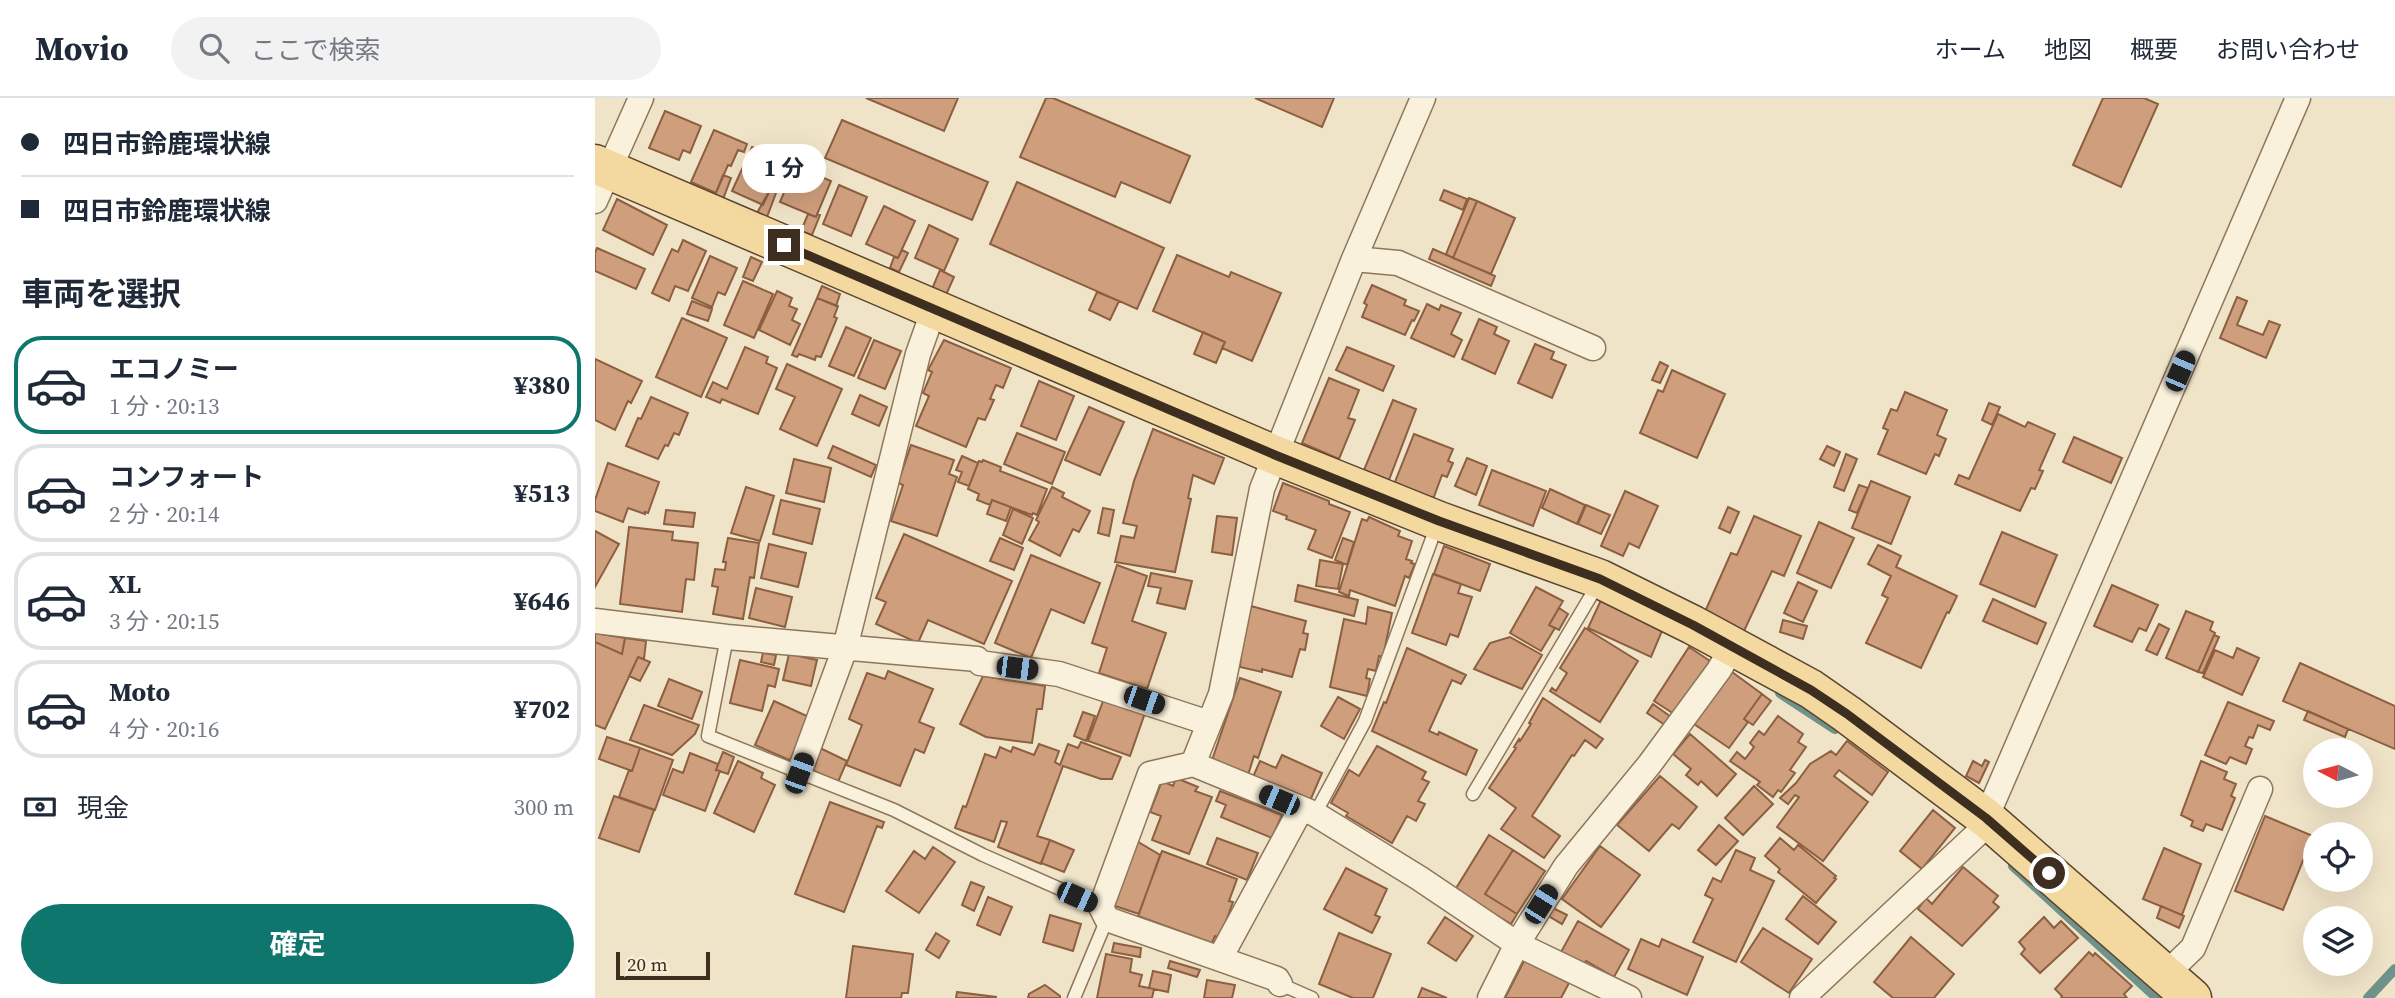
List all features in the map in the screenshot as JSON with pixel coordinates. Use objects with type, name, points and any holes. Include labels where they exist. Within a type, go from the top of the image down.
[{"type":"main road","points":[[602,177],[933,310],[1275,455],[1435,533],[1592,595],[1733,646],[1811,690],[1988,821],[2178,986]]},
{"type":"street","points":[[602,177],[641,98]]},
{"type":"street","points":[[1193,764],[1221,694],[1259,503],[1275,455],[1423,98]]},
{"type":"street","points":[[1802,998],[1961,850],[1988,821],[2298,98]]},
{"type":"street","points":[[1354,259],[1398,263],[1593,348]]},
{"type":"street","points":[[799,773],[845,648],[921,346],[933,310]]},
{"type":"street","points":[[595,621],[727,638],[977,659],[980,663],[1059,674],[1209,723]]},
{"type":"street","points":[[1490,998],[1517,944],[1566,866],[1649,765],[1719,670],[1733,646]]},
{"type":"street","points":[[1280,984],[1277,979],[1104,913],[1150,774],[1193,764],[1308,811],[1419,878],[1517,944],[1629,998]]},
{"type":"street","points":[[2178,986],[2260,789]]},
{"type":"street","points":[[1220,958],[1308,811]]},
{"type":"lane","points":[[1308,811],[1365,721],[1435,533]]},
{"type":"lane","points":[[1473,794],[1592,595]]},
{"type":"lane","points":[[727,638],[708,736],[894,810],[1104,913],[1074,998]]},
{"type":"lane","points":[[1280,984],[1312,998]]},
{"type":"building","points":[[866,98],[958,98],[944,131]]},
{"type":"building","points":[[1046,98],[1053,98],[1190,156],[1170,203],[1121,182],[1115,197],[1020,157]]},
{"type":"building","points":[[1255,98],[1334,98],[1322,127]]},
{"type":"building","points":[[2103,98],[2144,98],[2158,104],[2121,187],[2073,165]]},
{"type":"building","points":[[665,111],[701,126],[690,153],[683,150],[679,160],[649,148]]},
{"type":"building","points":[[842,120],[988,182],[972,220],[825,158]]},
{"type":"building","points":[[714,130],[747,144],[744,152],[738,150],[731,166],[728,165],[716,193],[691,182]]},
{"type":"building","points":[[752,147],[783,161],[774,181],[781,184],[776,193],[770,190],[763,205],[732,191]]},
{"type":"building","points":[[795,166],[831,181],[816,217],[780,202]]},
{"type":"building","points":[[723,175],[731,178],[723,199],[715,195]]},
{"type":"building","points":[[1017,182],[1164,248],[1137,309],[990,244]]},
{"type":"building","points":[[839,185],[867,197],[851,236],[823,224]]},
{"type":"building","points":[[770,190],[776,193],[767,217],[757,213]]},
{"type":"building","points":[[1444,190],[1467,199],[1463,210],[1440,200]]},
{"type":"building","points":[[1469,198],[1477,201],[1453,258],[1446,254]]},
{"type":"building","points":[[617,199],[667,225],[653,255],[603,230]]},
{"type":"building","points":[[1477,201],[1515,218],[1491,274],[1453,258]]},
{"type":"building","points":[[884,206],[915,221],[898,258],[866,244]]},
{"type":"building","points":[[808,214],[816,217],[817,214],[820,215],[812,235],[801,231]]},
{"type":"building","points":[[929,225],[958,239],[944,271],[915,258]]},
{"type":"building","points":[[683,240],[706,251],[688,291],[675,286],[669,301],[652,293],[672,249],[678,252]]},
{"type":"building","points":[[597,248],[645,269],[636,289],[595,271]]},
{"type":"building","points":[[1433,249],[1495,276],[1491,286],[1429,259]]},
{"type":"building","points":[[902,250],[908,253],[899,272],[890,268],[894,257],[898,258]]},
{"type":"building","points":[[1177,255],[1229,277],[1231,272],[1281,293],[1252,361],[1222,348],[1225,342],[1153,311]]},
{"type":"building","points":[[710,256],[737,268],[725,295],[718,292],[712,307],[692,298]]},
{"type":"building","points":[[751,257],[762,262],[753,281],[743,277]]},
{"type":"building","points":[[940,270],[954,277],[946,295],[932,289]]},
{"type":"building","points":[[743,281],[773,294],[754,338],[724,325]]},
{"type":"building","points":[[1372,285],[1406,300],[1404,305],[1419,311],[1405,335],[1362,317],[1367,305],[1364,303]]},
{"type":"building","points":[[822,286],[840,294],[836,306],[817,298]]},
{"type":"building","points":[[777,291],[792,298],[789,306],[797,309],[792,320],[800,324],[790,345],[759,330]]},
{"type":"building","points":[[1097,292],[1119,301],[1110,320],[1089,310]]},
{"type":"building","points":[[2237,297],[2247,301],[2237,325],[2263,335],[2269,321],[2280,325],[2266,358],[2220,338]]},
{"type":"building","points":[[817,298],[838,306],[834,317],[837,318],[821,357],[816,356],[815,360],[799,354],[797,357],[792,355]]},
{"type":"building","points":[[692,301],[712,309],[708,321],[687,314]]},
{"type":"building","points":[[1427,304],[1439,310],[1441,305],[1461,313],[1451,334],[1462,340],[1454,357],[1411,338]]},
{"type":"building","points":[[682,318],[727,338],[701,397],[656,377]]},
{"type":"building","points":[[1479,319],[1497,327],[1494,334],[1509,341],[1495,374],[1462,359]]},
{"type":"building","points":[[846,327],[871,338],[854,376],[829,366]]},
{"type":"building","points":[[1203,332],[1225,342],[1216,363],[1194,354]]},
{"type":"building","points":[[874,340],[901,351],[885,389],[858,378]]},
{"type":"building","points":[[944,340],[1011,368],[1003,388],[996,385],[990,399],[994,400],[985,420],[978,418],[966,447],[916,426],[929,396],[923,393],[932,372],[928,370]]},
{"type":"building","points":[[1535,344],[1554,352],[1551,359],[1566,365],[1552,398],[1518,383]]},
{"type":"building","points":[[745,347],[768,357],[766,363],[777,368],[758,414],[722,399],[720,403],[706,397],[713,382],[727,389]]},
{"type":"building","points":[[1347,347],[1394,366],[1383,391],[1336,370]]},
{"type":"building","points":[[595,359],[642,381],[631,403],[628,401],[615,430],[595,420]]},
{"type":"building","points":[[1660,362],[1668,366],[1660,383],[1652,380]]},
{"type":"building","points":[[787,364],[842,389],[817,446],[780,429],[795,397],[776,389]]},
{"type":"building","points":[[1672,370],[1725,394],[1697,458],[1640,433],[1658,390],[1663,392]]},
{"type":"building","points":[[1329,378],[1359,390],[1348,418],[1355,420],[1339,459],[1302,443]]},
{"type":"building","points":[[1039,381],[1074,396],[1056,440],[1021,426]]},
{"type":"building","points":[[1905,392],[1947,410],[1937,435],[1946,439],[1939,456],[1935,454],[1926,474],[1878,454],[1888,430],[1883,428],[1891,409],[1897,411]]},
{"type":"building","points":[[860,395],[887,407],[879,426],[852,414]]},
{"type":"building","points":[[651,397],[688,413],[679,435],[674,433],[658,459],[626,446]]},
{"type":"building","points":[[1393,400],[1416,409],[1389,480],[1364,470]]},
{"type":"building","points":[[1989,403],[2000,407],[1992,425],[1982,420]]},
{"type":"building","points":[[1089,407],[1124,422],[1100,475],[1065,460]]},
{"type":"building","points":[[1998,414],[2025,427],[2028,422],[2055,434],[2039,470],[2043,471],[2035,489],[2031,488],[2020,511],[1955,484],[1959,475],[1969,479]]},
{"type":"building","points":[[1153,429],[1224,458],[1214,484],[1193,475],[1188,498],[1191,499],[1175,572],[1115,562],[1121,536],[1134,538],[1137,526],[1123,523],[1134,481]]},
{"type":"building","points":[[1017,433],[1065,452],[1052,484],[1004,464]]},
{"type":"building","points":[[1414,434],[1453,449],[1448,461],[1453,463],[1447,477],[1442,475],[1432,502],[1393,487]]},
{"type":"building","points":[[2074,437],[2122,458],[2111,483],[2063,462]]},
{"type":"building","points":[[911,445],[954,460],[949,474],[957,477],[937,536],[891,521],[903,485],[898,483]]},
{"type":"building","points":[[833,446],[876,465],[871,477],[828,458]]},
{"type":"building","points":[[1827,446],[1840,452],[1834,466],[1820,459]]},
{"type":"building","points":[[1846,454],[1857,459],[1844,491],[1834,487]]},
{"type":"building","points":[[962,456],[978,463],[969,486],[958,482],[962,472],[956,470]]},
{"type":"building","points":[[1467,458],[1487,466],[1476,495],[1455,486]]},
{"type":"building","points":[[794,459],[831,468],[824,502],[786,493]]},
{"type":"building","points":[[979,461],[1001,467],[1000,471],[1047,489],[1037,515],[992,500],[990,505],[977,500],[979,494],[968,489]]},
{"type":"building","points":[[608,463],[659,482],[648,513],[628,508],[623,522],[595,511],[595,500]]},
{"type":"building","points":[[1492,470],[1546,491],[1533,526],[1479,505]]},
{"type":"building","points":[[1871,481],[1910,497],[1891,544],[1852,528]]},
{"type":"building","points":[[1283,483],[1350,512],[1332,558],[1308,549],[1316,530],[1273,511]]},
{"type":"building","points":[[1859,485],[1868,488],[1857,513],[1849,510]]},
{"type":"building","points":[[746,487],[774,496],[760,541],[731,533]]},
{"type":"building","points":[[1052,487],[1064,493],[1062,497],[1090,511],[1079,532],[1073,529],[1060,556],[1029,540]]},
{"type":"building","points":[[1550,489],[1585,505],[1577,524],[1542,508]]},
{"type":"building","points":[[1625,491],[1658,506],[1639,548],[1629,543],[1623,556],[1601,546]]},
{"type":"building","points":[[781,500],[820,509],[812,544],[773,534]]},
{"type":"building","points":[[992,500],[1011,507],[1006,521],[987,514]]},
{"type":"building","points":[[1586,505],[1610,515],[1601,534],[1578,524]]},
{"type":"building","points":[[1728,507],[1739,512],[1730,533],[1719,528]]},
{"type":"building","points":[[1103,508],[1114,510],[1109,536],[1098,533]]},
{"type":"building","points":[[1013,509],[1033,518],[1022,544],[1003,535]]},
{"type":"building","points":[[666,510],[695,513],[693,527],[664,524]]},
{"type":"building","points":[[1217,516],[1237,518],[1232,555],[1212,552]]},
{"type":"building","points":[[1754,516],[1801,536],[1784,576],[1772,571],[1744,631],[1704,614],[1731,553],[1737,555]]},
{"type":"building","points":[[1369,517],[1400,531],[1398,536],[1412,541],[1406,559],[1415,564],[1409,578],[1405,576],[1395,606],[1350,590],[1349,596],[1339,592],[1362,519],[1367,521]]},
{"type":"building","points":[[1819,522],[1854,538],[1831,588],[1797,573]]},
{"type":"building","points":[[629,527],[673,532],[672,540],[698,543],[694,580],[686,579],[682,612],[620,604]]},
{"type":"building","points":[[595,531],[619,544],[595,587]]},
{"type":"building","points":[[2002,532],[2057,555],[2035,607],[1980,584]]},
{"type":"building","points":[[904,534],[1012,581],[984,644],[928,620],[918,643],[876,624],[886,602],[876,598]]},
{"type":"building","points":[[728,538],[759,543],[754,578],[750,577],[743,619],[713,614],[718,587],[712,586],[715,569],[725,570],[726,562],[723,562]]},
{"type":"building","points":[[1000,538],[1023,548],[1014,570],[990,561]]},
{"type":"building","points":[[1343,538],[1354,542],[1347,565],[1335,560]]},
{"type":"building","points":[[769,544],[806,553],[798,587],[761,578]]},
{"type":"building","points":[[1878,545],[1901,556],[1896,567],[1957,596],[1921,668],[1866,643],[1888,598],[1882,595],[1891,576],[1868,564]]},
{"type":"building","points":[[1444,546],[1490,564],[1480,591],[1434,574]]},
{"type":"building","points":[[1031,555],[1100,583],[1084,623],[1051,609],[1031,658],[995,643]]},
{"type":"building","points":[[1320,560],[1343,564],[1338,589],[1316,586]]},
{"type":"building","points":[[1117,565],[1147,576],[1132,621],[1166,633],[1147,689],[1099,673],[1107,648],[1092,643]]},
{"type":"building","points":[[1151,573],[1192,581],[1185,609],[1157,603],[1161,588],[1148,586]]},
{"type":"building","points":[[1433,574],[1461,584],[1458,593],[1472,597],[1458,637],[1450,634],[1446,645],[1412,633]]},
{"type":"building","points":[[1798,582],[1817,591],[1803,622],[1784,613]]},
{"type":"building","points":[[1298,585],[1358,600],[1354,616],[1295,601]]},
{"type":"building","points":[[2112,585],[2158,605],[2146,631],[2139,628],[2132,642],[2094,626]]},
{"type":"building","points":[[1536,587],[1563,601],[1549,625],[1555,628],[1541,651],[1510,633]]},
{"type":"building","points":[[756,588],[792,597],[785,627],[749,618]]},
{"type":"building","points":[[1993,599],[2046,623],[2037,644],[1983,621]]},
{"type":"building","points":[[1601,600],[1662,631],[1651,657],[1588,628]]},
{"type":"building","points":[[1251,606],[1306,621],[1303,633],[1308,634],[1305,650],[1300,649],[1292,677],[1262,669],[1262,672],[1240,667],[1242,642]]},
{"type":"building","points":[[1368,607],[1392,613],[1383,657],[1379,656],[1376,671],[1368,669],[1366,678],[1370,679],[1367,696],[1330,687],[1344,619],[1366,624]]},
{"type":"building","points":[[1559,608],[1568,614],[1559,630],[1549,625]]},
{"type":"building","points":[[2186,611],[2213,622],[2210,630],[2215,633],[2198,672],[2166,658]]},
{"type":"building","points":[[1783,620],[1807,626],[1803,639],[1780,632]]},
{"type":"building","points":[[2159,624],[2169,629],[2157,655],[2146,650]]},
{"type":"building","points":[[1585,628],[1638,661],[1600,722],[1550,691],[1552,688],[1556,691],[1567,673],[1560,668]]},
{"type":"building","points":[[595,633],[625,638],[622,654],[595,642]]},
{"type":"building","points":[[2214,635],[2219,637],[2203,673],[2198,672]]},
{"type":"building","points":[[1510,637],[1542,655],[1522,689],[1474,669],[1490,643]]},
{"type":"building","points":[[625,638],[646,641],[644,659],[638,657],[605,729],[595,725],[595,642],[622,654]]},
{"type":"building","points":[[1689,647],[1710,661],[1674,714],[1654,701]]},
{"type":"building","points":[[1407,648],[1466,675],[1461,684],[1452,680],[1429,731],[1438,735],[1439,732],[1477,750],[1466,775],[1372,731]]},
{"type":"building","points":[[2237,648],[2259,658],[2242,695],[2203,677],[2215,650],[2233,658]]},
{"type":"building","points":[[763,653],[776,655],[774,665],[761,662]]},
{"type":"building","points":[[789,654],[817,660],[811,686],[783,680]]},
{"type":"building","points":[[638,657],[650,662],[640,681],[629,676]]},
{"type":"building","points":[[740,660],[779,669],[775,687],[768,685],[762,711],[730,703]]},
{"type":"building","points":[[2300,663],[2395,706],[2395,749],[2373,738],[2283,701]]},
{"type":"building","points":[[888,671],[933,689],[919,722],[934,728],[924,753],[915,749],[900,786],[846,765],[862,725],[849,719],[867,673],[885,679]]},
{"type":"building","points":[[1732,672],[1762,694],[1744,719],[1748,722],[1729,748],[1694,724]]},
{"type":"building","points":[[983,676],[1045,686],[1042,709],[1037,709],[1032,743],[986,737],[960,724]]},
{"type":"building","points":[[1240,678],[1281,692],[1258,758],[1254,756],[1248,775],[1211,763]]},
{"type":"building","points":[[669,679],[702,692],[692,719],[658,706]]},
{"type":"building","points":[[1762,694],[1771,701],[1753,725],[1744,719]]},
{"type":"building","points":[[1105,696],[1146,710],[1130,756],[1088,741]]},
{"type":"building","points":[[1338,697],[1360,709],[1344,739],[1321,726]]},
{"type":"building","points":[[1543,698],[1603,739],[1596,748],[1585,740],[1532,816],[1560,836],[1544,858],[1501,829],[1516,808],[1489,788],[1531,724],[1529,723]]},
{"type":"building","points":[[774,701],[809,717],[794,762],[755,745]]},
{"type":"building","points":[[2228,702],[2274,721],[2270,730],[2258,725],[2253,738],[2249,737],[2245,746],[2252,749],[2246,764],[2230,757],[2226,764],[2205,755]]},
{"type":"building","points":[[1653,704],[1671,717],[1665,725],[1647,713]]},
{"type":"building","points":[[644,705],[699,725],[695,734],[672,755],[630,740]]},
{"type":"building","points":[[2308,711],[2348,729],[2345,737],[2304,720]]},
{"type":"building","points":[[1083,712],[1095,716],[1086,741],[1074,736]]},
{"type":"building","points":[[1778,716],[1803,734],[1798,742],[1806,747],[1790,770],[1795,773],[1781,792],[1778,790],[1773,797],[1757,785],[1760,782],[1730,761],[1737,752],[1745,759],[1754,747],[1750,743],[1759,731],[1764,735]]},
{"type":"building","points":[[1690,734],[1736,774],[1717,796],[1701,781],[1698,785],[1686,775],[1691,769],[1673,754]]},
{"type":"building","points":[[607,737],[640,748],[632,771],[599,759]]},
{"type":"building","points":[[1847,741],[1888,772],[1872,795],[1839,770],[1834,776],[1868,802],[1823,861],[1777,827],[1799,797],[1795,795],[1788,804],[1780,798],[1810,764],[1831,751],[1836,755]]},
{"type":"building","points":[[1081,742],[1121,757],[1112,779],[1101,779],[1063,766],[1037,836],[1050,840],[1041,864],[998,847],[1007,822],[1001,821],[994,842],[955,828],[963,806],[966,807],[985,754],[996,758],[1000,747],[1011,752],[1013,747],[1034,755],[1039,744],[1059,751],[1055,762],[1060,765],[1068,744],[1078,748]]},
{"type":"building","points":[[1377,746],[1426,772],[1422,779],[1429,782],[1418,801],[1425,804],[1416,821],[1407,816],[1392,843],[1346,816],[1348,813],[1331,803],[1349,770],[1359,776]]},
{"type":"building","points":[[640,748],[673,760],[655,810],[619,797]]},
{"type":"building","points":[[820,748],[847,761],[838,782],[810,769]]},
{"type":"building","points":[[723,752],[734,757],[728,774],[716,770]]},
{"type":"building","points":[[690,753],[718,764],[716,770],[720,771],[705,811],[663,795],[673,769],[683,773]]},
{"type":"building","points":[[1282,755],[1322,773],[1310,801],[1253,777],[1260,761],[1276,768]]},
{"type":"building","points":[[1985,760],[1989,762],[1979,783],[1966,776],[1973,761],[1982,766]]},
{"type":"building","points":[[738,761],[763,773],[761,778],[775,785],[754,832],[714,813]]},
{"type":"building","points":[[2201,761],[2227,772],[2224,779],[2236,784],[2231,796],[2235,798],[2222,830],[2206,824],[2203,831],[2191,826],[2193,821],[2181,815]]},
{"type":"building","points":[[1660,776],[1697,807],[1679,829],[1672,824],[1649,851],[1617,825]]},
{"type":"building","points":[[1176,778],[1198,787],[1195,791],[1212,797],[1189,854],[1152,840],[1161,816],[1150,812],[1162,781],[1173,786]]},
{"type":"building","points":[[1754,786],[1773,804],[1743,835],[1725,818]]},
{"type":"building","points":[[1220,791],[1282,815],[1272,838],[1221,817],[1226,805],[1216,801]]},
{"type":"building","points":[[614,796],[654,810],[639,852],[599,838]]},
{"type":"building","points":[[830,802],[884,822],[882,828],[877,826],[844,912],[795,894]]},
{"type":"building","points":[[1933,810],[1955,828],[1922,869],[1900,851]]},
{"type":"building","points":[[2265,816],[2303,832],[2303,861],[2283,910],[2235,891]]},
{"type":"building","points":[[1719,825],[1738,841],[1716,865],[1698,850]]},
{"type":"building","points":[[1489,835],[1513,850],[1485,894],[1517,914],[1511,924],[1455,890]]},
{"type":"building","points":[[1217,838],[1258,853],[1247,880],[1207,864]]},
{"type":"building","points":[[1780,838],[1794,850],[1798,845],[1836,876],[1816,903],[1778,872],[1780,869],[1765,856]]},
{"type":"building","points":[[1050,840],[1074,850],[1064,872],[1041,863]]},
{"type":"building","points":[[1135,840],[1160,855],[1139,914],[1112,905]]},
{"type":"building","points":[[1600,846],[1640,875],[1601,927],[1562,899]]},
{"type":"building","points":[[933,847],[955,862],[919,913],[886,891],[914,851],[925,859]]},
{"type":"building","points":[[2164,848],[2201,864],[2182,915],[2143,899]]},
{"type":"building","points":[[1513,850],[1545,871],[1517,914],[1485,894]]},
{"type":"building","points":[[1736,850],[1755,858],[1750,870],[1774,881],[1736,962],[1693,942],[1713,899],[1705,895],[1713,878],[1721,882]]},
{"type":"building","points":[[1162,851],[1237,879],[1229,901],[1233,902],[1220,938],[1215,936],[1212,943],[1138,916]]},
{"type":"building","points":[[1963,867],[1998,896],[1993,902],[1999,907],[1962,946],[1918,909],[1926,898],[1932,904]]},
{"type":"building","points":[[1346,868],[1387,889],[1375,915],[1380,917],[1372,933],[1324,909]]},
{"type":"building","points":[[971,882],[984,887],[974,911],[962,905]]},
{"type":"building","points":[[1803,896],[1836,922],[1818,944],[1786,919]]},
{"type":"building","points":[[988,897],[1012,907],[1000,935],[977,925]]},
{"type":"building","points":[[2161,906],[2184,916],[2179,928],[2157,918]]},
{"type":"building","points":[[1551,907],[1567,915],[1562,924],[1547,915]]},
{"type":"building","points":[[1050,915],[1081,924],[1073,951],[1043,942]]},
{"type":"building","points":[[1445,917],[1473,936],[1456,961],[1428,943]]},
{"type":"building","points":[[2044,917],[2054,928],[2061,921],[2078,938],[2040,973],[2021,954],[2025,949],[2019,942]]},
{"type":"building","points":[[1578,921],[1629,950],[1614,977],[1586,961],[1584,965],[1561,952]]},
{"type":"building","points":[[1763,928],[1812,959],[1789,993],[1741,962]]},
{"type":"building","points":[[936,933],[949,941],[939,958],[926,950]]},
{"type":"building","points":[[1339,933],[1391,954],[1373,998],[1353,998],[1319,984]]},
{"type":"building","points":[[1911,937],[1954,974],[1934,998],[1893,998],[1874,982]]},
{"type":"building","points":[[1641,939],[1659,947],[1662,939],[1703,957],[1687,995],[1628,969]]},
{"type":"building","points":[[1114,943],[1141,948],[1140,957],[1112,952]]},
{"type":"building","points":[[853,946],[913,954],[908,993],[902,993],[901,998],[846,998]]},
{"type":"building","points":[[2089,952],[2093,956],[2095,953],[2132,986],[2124,994],[2127,998],[2061,998],[2055,989]]},
{"type":"building","points":[[1106,954],[1132,959],[1130,972],[1142,975],[1139,986],[1154,989],[1152,998],[1097,998]]},
{"type":"building","points":[[1170,961],[1200,970],[1197,977],[1168,968]]},
{"type":"building","points":[[1524,961],[1569,983],[1561,998],[1505,998]]},
{"type":"building","points":[[1153,971],[1171,975],[1168,992],[1149,988]]},
{"type":"building","points":[[1207,980],[1235,985],[1232,998],[1204,998]]},
{"type":"building","points":[[1045,985],[1060,998],[1028,998],[1029,994]]},
{"type":"building","points":[[1422,988],[1447,998],[1418,998]]},
{"type":"building","points":[[957,992],[996,997],[996,998],[956,998]]},
{"type":"waterway","points":[[1780,693],[1835,729]]},
{"type":"waterway","points":[[2013,866],[2157,998]]},
{"type":"waterway","points":[[2368,998],[2395,969]]},
{"type":"route","points":[[784,245],[1275,455],[1439,521],[1600,579],[1693,625],[1811,690],[1847,714],[1986,818],[2049,873]]}]
